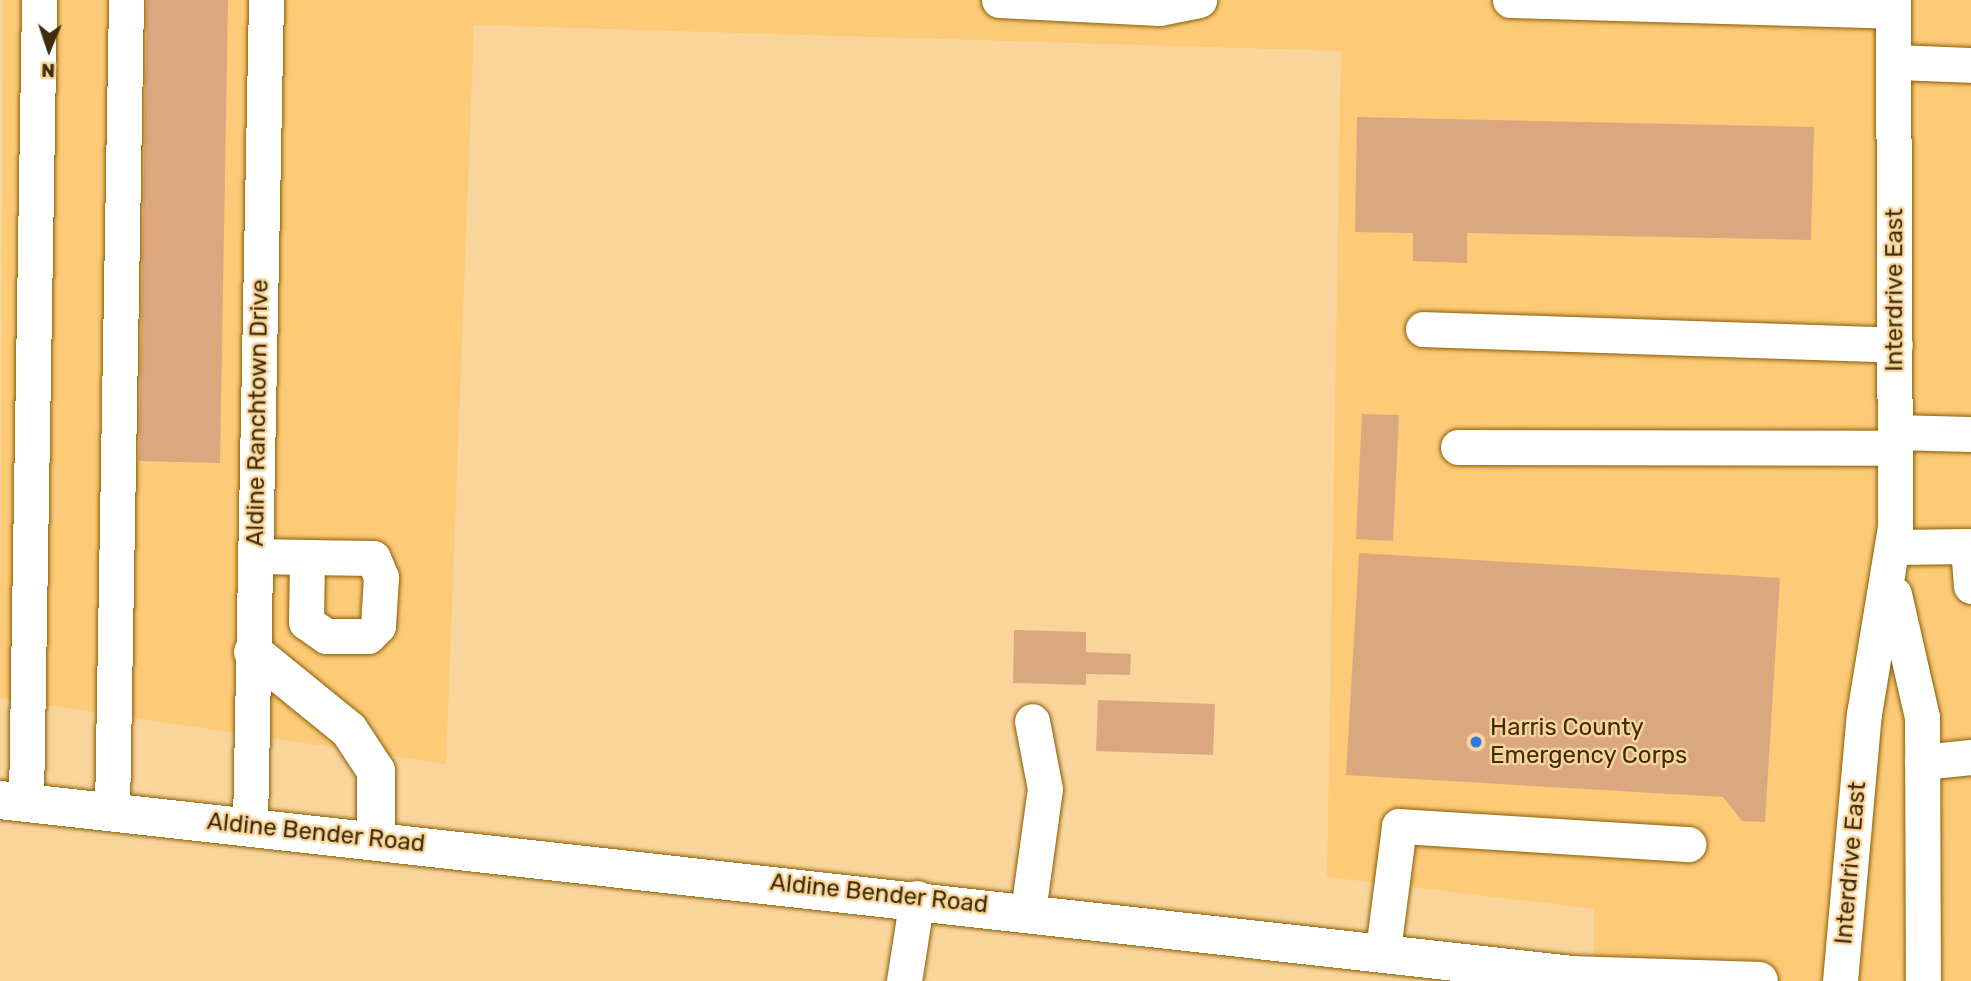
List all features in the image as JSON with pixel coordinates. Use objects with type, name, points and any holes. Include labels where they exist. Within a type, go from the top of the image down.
[{"type":"main road","points":[[253,652],[349,730],[376,771],[376,839]]},
{"type":"main road","name":"Aldine Bender Road","points":[[13,801],[1383,950],[1571,978],[1747,981]]},
{"type":"street","points":[[13,801],[39,0]]},
{"type":"street","points":[[112,811],[126,0]]},
{"type":"street","name":"Aldine Ranchtown Drive","points":[[250,825],[266,0]]},
{"type":"street","points":[[999,0],[1159,8],[1199,0]]},
{"type":"street","points":[[1510,0],[1893,6]]},
{"type":"street","name":"Interdrive East","points":[[1840,981],[1864,714],[1892,564],[1895,440],[1893,6]]},
{"type":"street","points":[[1894,62],[1971,65]]},
{"type":"street","points":[[1423,329],[1895,345]]},
{"type":"street","points":[[1458,447],[1895,440],[1971,434]]},
{"type":"street","points":[[1892,564],[1968,546],[1971,586]]},
{"type":"street","points":[[255,556],[307,557]]},
{"type":"street","name":"Interdrive East","points":[[1892,564],[1922,717],[1923,981]]},
{"type":"street","points":[[1028,911],[1045,789],[1032,721]]},
{"type":"street","points":[[1922,762],[1971,757]]},
{"type":"street","points":[[1383,950],[1399,826],[1688,844]]},
{"type":"street","points":[[904,981],[917,898]]},
{"type":"shaded area","points":[[3,0],[1971,0],[1971,981],[1594,981],[1594,909],[1327,877],[1341,51],[474,25],[446,764],[0,698]]},
{"type":"building","points":[[147,0],[228,0],[220,463],[139,461]]},
{"type":"building","points":[[1357,117],[1814,127],[1811,240],[1467,233],[1467,263],[1413,261],[1413,233],[1355,232]]},
{"type":"building","points":[[1362,414],[1399,415],[1393,541],[1356,539]]},
{"type":"building","points":[[1359,553],[1780,578],[1765,822],[1742,821],[1723,797],[1346,775]]},
{"type":"building","points":[[1014,630],[1086,632],[1086,652],[1131,654],[1130,675],[1086,674],[1086,685],[1013,683]]},
{"type":"building","points":[[1098,700],[1215,704],[1213,755],[1096,751]]},
{"type":"place","name":"Harris County Emergency Corps","points":[[1476,742]]}]
